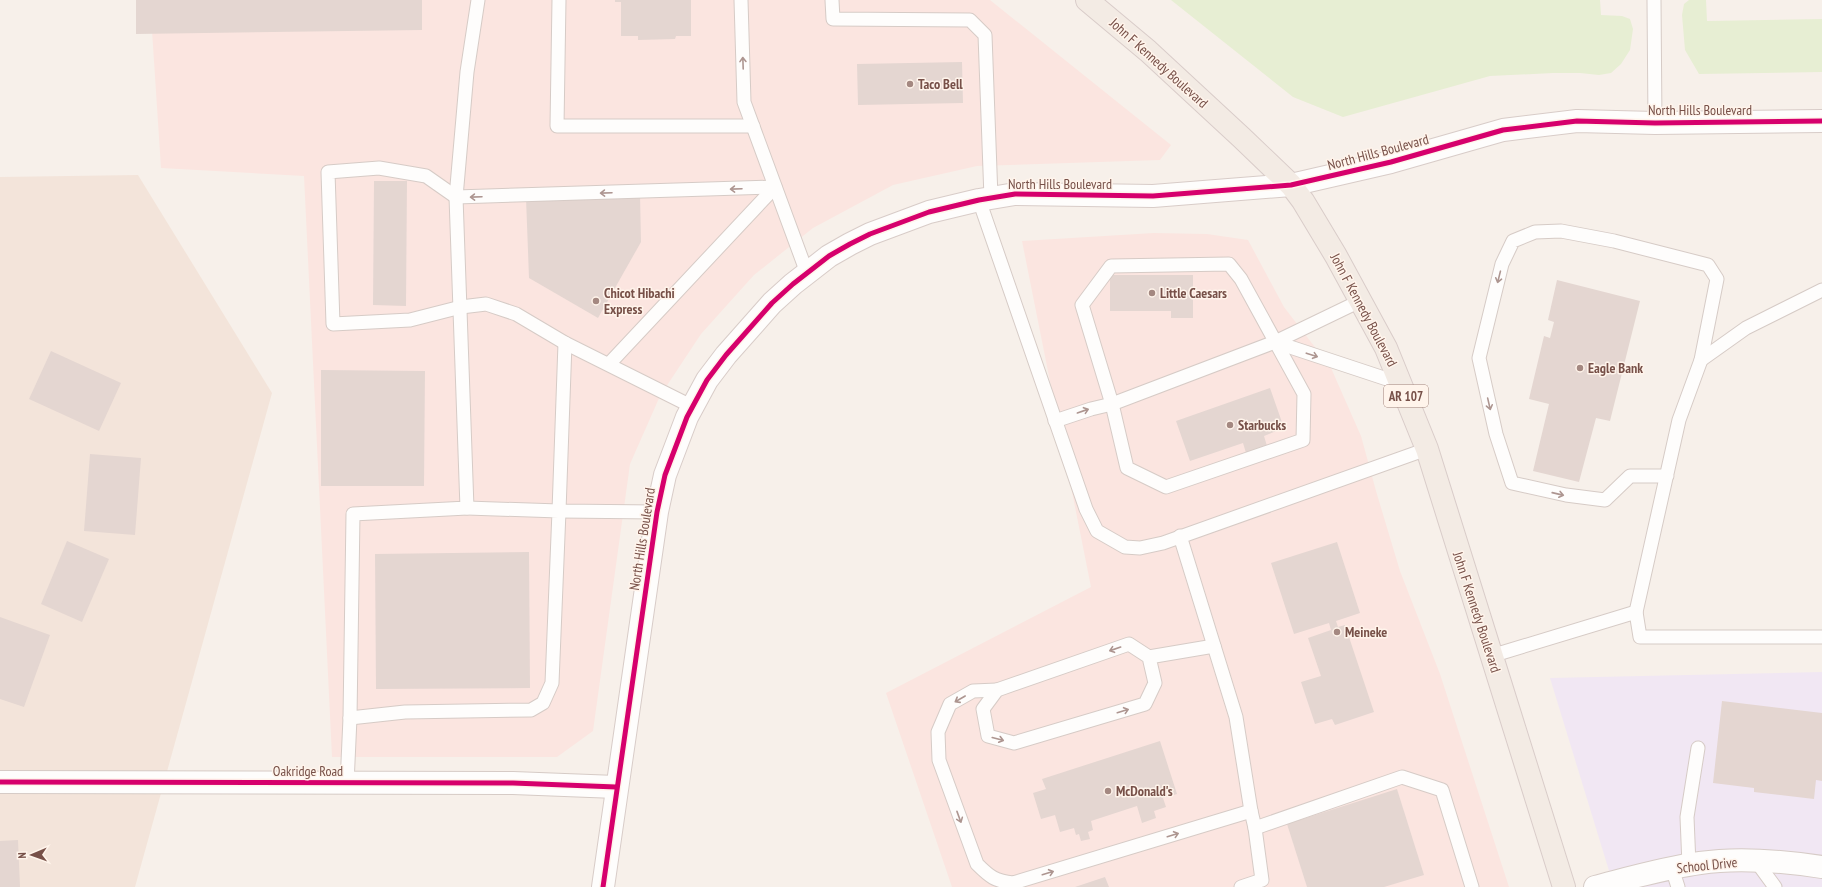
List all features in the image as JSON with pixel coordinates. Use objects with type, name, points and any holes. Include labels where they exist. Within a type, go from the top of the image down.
[{"type":"main road","name":"John F Kennedy Boulevard","points":[[1087,0],[1148,51],[1242,138],[1291,186],[1303,200],[1314,218],[1386,348],[1402,384],[1427,449],[1564,887]]},
{"type":"street","name":"North Hills Boulevard","points":[[602,887],[657,512],[665,475],[687,417],[710,375],[772,303],[829,256],[870,234],[929,212],[985,199],[1015,194],[1153,196],[1291,186],[1391,162],[1503,130],[1577,121],[1655,123],[1822,121]]},
{"type":"street","name":"Oakridge Road","points":[[0,782],[347,784],[513,783],[616,787]]},
{"type":"street","name":"School Drive","points":[[1595,887],[1680,873],[1724,861],[1783,861],[1822,867]]},
{"type":"lane","points":[[467,508],[456,197],[467,72],[478,0]]},
{"type":"lane","points":[[559,0],[557,126],[753,126]]},
{"type":"lane","points":[[740,0],[744,102],[807,273]]},
{"type":"lane","points":[[832,0],[833,19],[970,20],[985,35],[985,199],[1055,421],[1086,509],[1097,531],[1125,547],[1140,548],[1163,543],[1427,449]]},
{"type":"lane","points":[[1654,0],[1655,123]]},
{"type":"lane","points":[[693,407],[565,343],[516,314],[486,304],[461,307],[410,320],[333,324],[328,172],[379,168],[426,176],[456,197],[775,187]]},
{"type":"lane","points":[[609,364],[775,187]]},
{"type":"lane","points":[[1666,476],[1630,476],[1605,500],[1566,495],[1512,483],[1496,434],[1479,358],[1502,264],[1513,241],[1535,232],[1561,231],[1614,240],[1708,265],[1717,279],[1701,360],[1679,420],[1636,612],[1640,637],[1822,637]]},
{"type":"lane","points":[[1229,264],[1242,279],[1304,394],[1303,440],[1166,487],[1127,468],[1112,404],[1082,305],[1111,266],[1229,264]]},
{"type":"lane","points":[[1701,360],[1746,328],[1822,290]]},
{"type":"lane","points":[[1055,421],[1091,409],[1112,404],[1275,342],[1360,301]]},
{"type":"lane","points":[[1275,342],[1402,384]]},
{"type":"lane","points":[[350,718],[405,712],[531,710],[543,703],[552,683],[565,343]]},
{"type":"lane","points":[[347,784],[350,718],[353,514],[467,508],[657,512]]},
{"type":"lane","points":[[1180,536],[1236,718],[1263,883],[1242,887]]},
{"type":"lane","points":[[1491,656],[1636,612]]},
{"type":"lane","points":[[1214,646],[1149,657],[1129,644],[997,690],[973,691],[950,704],[938,732],[939,760],[977,864],[989,876],[997,881],[1013,883],[1251,811]]},
{"type":"lane","points":[[997,690],[983,709],[988,736],[1014,743],[1145,704],[1155,683],[1149,657]]},
{"type":"lane","points":[[1680,873],[1698,748]]},
{"type":"lane","points":[[1255,828],[1402,777],[1442,790],[1472,887]]},
{"type":"lane","points":[[1756,861],[1775,887]]},
{"type":"shaded area","points":[[150,0],[990,0],[1171,145],[1160,160],[977,166],[893,185],[813,228],[754,275],[701,334],[660,396],[630,464],[593,731],[557,757],[332,757],[304,176],[161,168]]},
{"type":"shaded area","points":[[138,175],[272,393],[135,887],[0,887],[0,177]]},
{"type":"shaded area","points":[[1154,233],[1207,234],[1248,240],[1284,307],[1331,368],[1361,436],[1400,571],[1440,674],[1509,887],[952,887],[886,693],[1091,587],[1022,241]]},
{"type":"shaded area","points":[[1822,672],[1822,887],[1614,887],[1550,678]]},
{"type":"green space","points":[[1171,0],[1600,0],[1601,15],[1622,16],[1630,19],[1633,29],[1630,50],[1621,64],[1611,73],[1599,75],[1553,73],[1490,76],[1343,117],[1293,97]]},
{"type":"green space","points":[[1689,0],[1706,0],[1707,21],[1822,19],[1822,72],[1699,74],[1685,50],[1682,15],[1684,4]]},
{"type":"building","points":[[136,0],[422,0],[422,30],[136,34]]},
{"type":"building","points":[[615,0],[691,0],[691,36],[676,36],[675,39],[638,40],[638,36],[621,36],[621,2],[615,2]]},
{"type":"building","name":"Taco Bell","points":[[962,62],[963,103],[858,105],[857,64]]},
{"type":"building","points":[[374,181],[407,181],[406,306],[373,305]]},
{"type":"building","points":[[640,194],[641,242],[598,318],[529,278],[526,198]]},
{"type":"building","name":"Little Caesars","points":[[1110,275],[1193,275],[1193,318],[1171,318],[1171,311],[1110,311]]},
{"type":"building","name":"Eagle Bank","points":[[1557,280],[1640,301],[1610,421],[1596,418],[1579,482],[1533,471],[1549,404],[1529,399],[1544,336],[1550,338],[1554,322],[1548,320]]},
{"type":"building","points":[[51,351],[121,383],[99,431],[29,399]]},
{"type":"building","points":[[321,370],[425,371],[424,486],[321,486]]},
{"type":"building","name":"Starbucks","points":[[1270,388],[1284,428],[1264,436],[1267,446],[1246,453],[1243,443],[1190,461],[1176,421]]},
{"type":"building","points":[[90,454],[141,458],[135,535],[84,531]]},
{"type":"building","points":[[67,541],[109,559],[82,622],[41,604]]},
{"type":"building","name":"Meineke","points":[[1337,542],[1360,613],[1336,621],[1338,627],[1345,625],[1374,712],[1335,725],[1332,719],[1315,724],[1301,682],[1321,676],[1308,638],[1331,630],[1329,623],[1294,634],[1271,563]]},
{"type":"building","points":[[529,552],[530,688],[376,689],[375,554]]},
{"type":"building","points":[[0,617],[50,635],[24,707],[0,699]]},
{"type":"building","points":[[1722,701],[1822,713],[1822,781],[1816,780],[1814,799],[1754,792],[1754,788],[1713,783]]},
{"type":"building","name":"McDonald's","points":[[1160,741],[1177,794],[1163,798],[1166,807],[1154,811],[1156,818],[1142,823],[1137,806],[1091,821],[1093,830],[1088,832],[1090,839],[1081,841],[1079,834],[1076,835],[1074,828],[1060,832],[1055,815],[1041,819],[1033,793],[1046,789],[1042,779]]},
{"type":"building","points":[[1397,789],[1424,875],[1384,887],[1307,887],[1287,824]]},
{"type":"building","points":[[18,840],[20,887],[0,887],[0,841]]},
{"type":"building","points":[[1105,877],[1109,887],[1075,887]]},
{"type":"cycle path","points":[[603,887],[657,512],[665,475],[687,417],[707,380],[726,355],[772,303],[793,284],[829,256],[870,234],[929,212],[979,200],[1015,194],[1153,196],[1291,185],[1391,162],[1503,130],[1577,121],[1655,123],[1822,121]]},
{"type":"cycle path","points":[[0,782],[513,783],[616,787]]},
{"type":"place","name":"Taco Bell","points":[[910,84]]},
{"type":"place","name":"Little Caesars","points":[[1152,293]]},
{"type":"place","name":"Chicot Hibachi Express","points":[[596,301]]},
{"type":"place","name":"Eagle Bank","points":[[1580,368]]},
{"type":"place","name":"Starbucks","points":[[1230,425]]},
{"type":"place","name":"Meineke","points":[[1337,632]]},
{"type":"place","name":"McDonald's","points":[[1108,791]]}]
